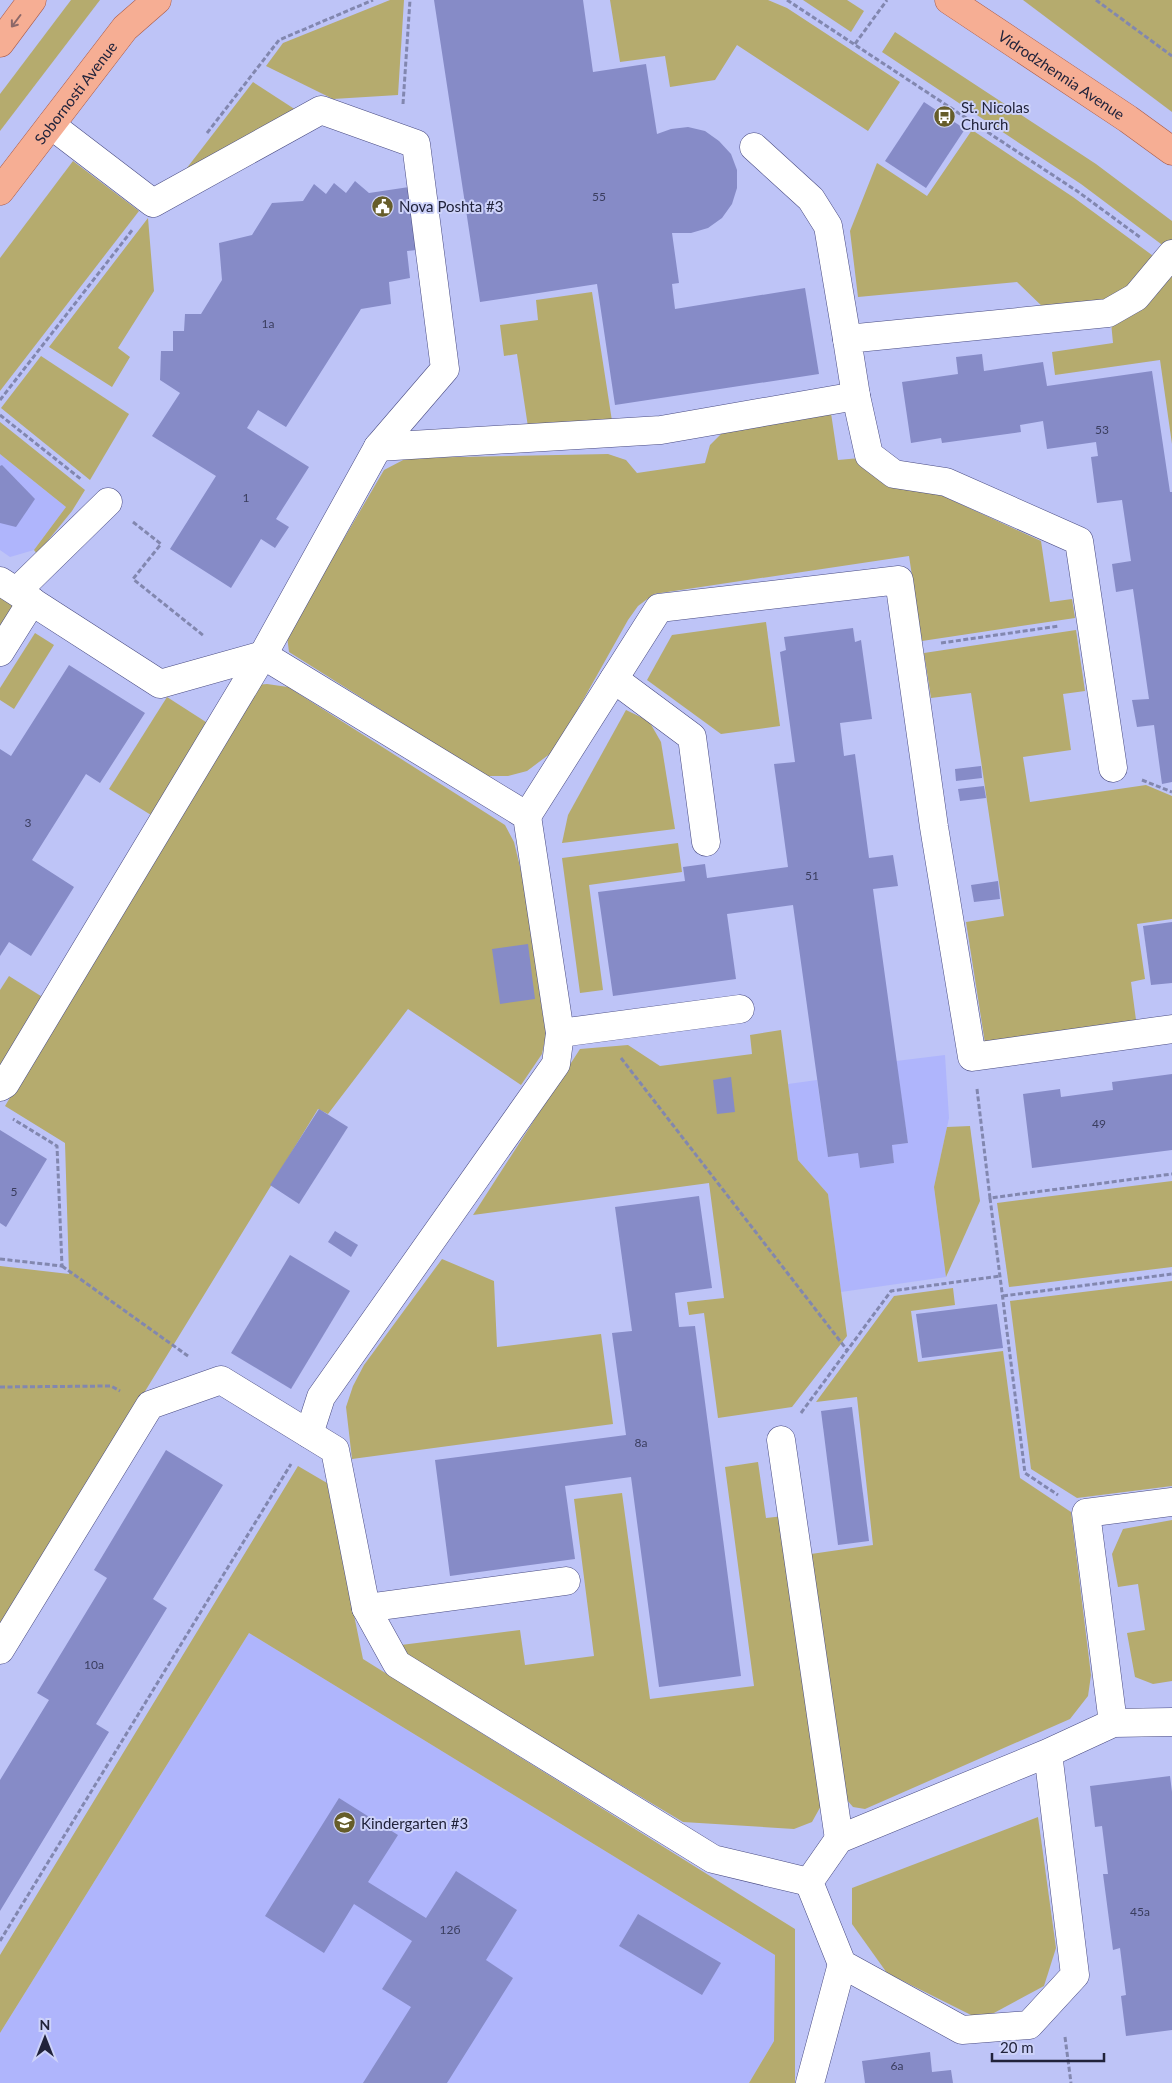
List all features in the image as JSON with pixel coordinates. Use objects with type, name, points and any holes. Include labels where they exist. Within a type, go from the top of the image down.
[{"type":"main road","points":[[0,43],[32,0]]},
{"type":"main road","name":"Sobornosti Avenue","points":[[0,191],[125,28],[157,0]]},
{"type":"main road","name":"Vidrodzhennia Avenue","points":[[949,0],[1128,119],[1172,151]]},
{"type":"lane","points":[[0,1087],[5,1084],[263,655],[378,447],[445,369],[416,144],[321,110],[153,203],[51,125]]},
{"type":"lane","points":[[754,147],[810,199],[828,226],[856,396],[869,455],[894,474],[946,482],[1079,541],[1113,768]]},
{"type":"lane","points":[[847,339],[1108,313],[1136,297],[1170,256]]},
{"type":"lane","points":[[378,447],[661,430],[856,396]]},
{"type":"lane","points":[[0,652],[16,591],[108,502]]},
{"type":"lane","points":[[310,1434],[321,1397],[556,1064],[560,1033],[527,816],[660,608],[899,580],[934,827],[972,1057],[1172,1029]]},
{"type":"lane","points":[[16,591],[160,684],[238,664],[263,655]]},
{"type":"lane","points":[[263,655],[527,816]]},
{"type":"lane","points":[[614,679],[692,737],[706,842]]},
{"type":"lane","points":[[560,1033],[740,1009]]},
{"type":"lane","points":[[0,1650],[150,1405],[221,1380],[335,1450],[366,1608],[397,1664],[713,1859],[809,1882]]},
{"type":"lane","points":[[781,1440],[839,1839]]},
{"type":"lane","points":[[1113,1722],[1086,1513],[1172,1502]]},
{"type":"lane","points":[[366,1608],[566,1582]]},
{"type":"lane","points":[[809,1882],[839,1839],[1048,1753],[1113,1722],[1172,1722]]},
{"type":"lane","points":[[842,1964],[962,2030],[1029,2025],[1060,1994],[1075,1975],[1048,1753]]},
{"type":"lane","points":[[809,1882],[842,1964],[810,2083]]},
{"type":"path","points":[[279,40],[373,0]]},
{"type":"path","points":[[400,139],[410,0]]},
{"type":"path","points":[[787,0],[1077,191],[1170,256]]},
{"type":"path","points":[[855,44],[887,0]]},
{"type":"path","points":[[1096,0],[1172,56]]},
{"type":"path","points":[[161,544],[133,579],[238,664]]},
{"type":"path","points":[[972,639],[1092,622]]},
{"type":"path","points":[[597,1028],[847,1350]]},
{"type":"path","points":[[972,1057],[1025,1473],[1086,1513]]},
{"type":"path","points":[[8,1116],[57,1146],[62,1266]]},
{"type":"path","points":[[990,1198],[1172,1174]]},
{"type":"path","points":[[0,1259],[62,1266],[221,1380]]},
{"type":"path","points":[[1003,1296],[1172,1274]]},
{"type":"path","points":[[781,1440],[891,1290],[1000,1276]]},
{"type":"path","points":[[0,1387],[111,1386],[150,1405]]},
{"type":"path","points":[[0,1941],[310,1434]]},
{"type":"shaded area","points":[[71,0],[100,0],[0,131],[0,94]]},
{"type":"shaded area","points":[[390,0],[404,0],[398,95],[333,99],[266,66],[283,43]]},
{"type":"shaded area","points":[[610,0],[768,0],[787,8],[900,82],[868,131],[737,45],[715,80],[670,87],[665,56],[620,62]]},
{"type":"shaded area","points":[[803,0],[847,0],[864,11],[851,32]]},
{"type":"shaded area","points":[[1023,0],[1172,0],[1172,112]]},
{"type":"shaded area","points":[[895,32],[1096,164],[1172,221],[1172,239],[1165,247],[1081,184],[882,52]]},
{"type":"shaded area","points":[[253,82],[296,110],[183,173]]},
{"type":"shaded area","points":[[972,130],[1073,197],[1156,258],[1129,289],[1105,304],[1046,310],[1017,282],[858,297],[850,231],[877,163],[927,196]]},
{"type":"shaded area","points":[[73,161],[139,211],[0,391],[0,258]]},
{"type":"shaded area","points":[[148,218],[154,291],[118,348],[130,357],[112,387],[49,347]]},
{"type":"shaded area","points":[[1172,272],[1172,444],[1160,360],[1055,375],[1052,352],[1113,343],[1111,322]]},
{"type":"shaded area","points":[[592,292],[612,421],[528,427],[517,354],[504,356],[500,325],[538,320],[536,300]]},
{"type":"shaded area","points":[[41,356],[129,414],[90,480],[1,408]]},
{"type":"shaded area","points":[[831,413],[838,460],[860,458],[1041,541],[1050,602],[1072,599],[1075,618],[922,641],[909,556],[654,594],[638,606],[628,620],[555,750],[527,771],[508,776],[486,776],[289,652],[287,636],[384,470],[407,458],[608,454],[626,460],[637,473],[705,463],[710,445],[725,430]]},
{"type":"shaded area","points":[[0,422],[85,490],[72,511],[37,554],[34,550],[66,507],[0,454]]},
{"type":"shaded area","points":[[0,454],[66,507],[34,550],[10,557],[0,550]]},
{"type":"shaded area","points":[[0,592],[16,602],[0,627]]},
{"type":"shaded area","points":[[766,622],[780,726],[721,734],[647,680],[672,635]]},
{"type":"shaded area","points":[[1076,630],[1085,691],[1063,694],[1071,750],[1023,757],[1030,802],[1146,785],[1172,796],[1172,919],[1137,924],[1145,979],[1131,982],[1136,1020],[985,1043],[966,922],[1004,916],[971,693],[931,698],[924,653]]},
{"type":"shaded area","points":[[35,633],[54,645],[14,709],[0,700],[0,688]]},
{"type":"shaded area","points":[[267,684],[288,687],[505,825],[514,842],[522,875],[546,1035],[542,1054],[521,1085],[408,1009],[328,1114],[318,1109],[0,1628],[0,1266],[69,1274],[65,1143],[5,1106],[256,685]]},
{"type":"shaded area","points":[[167,697],[209,724],[151,815],[109,789]]},
{"type":"shaded area","points":[[626,710],[649,721],[661,742],[675,829],[562,843],[568,815]]},
{"type":"shaded area","points":[[678,843],[682,872],[589,885],[603,990],[580,993],[562,858]]},
{"type":"shaded area","points":[[9,976],[44,998],[0,1068],[0,990]]},
{"type":"shaded area","points":[[781,1030],[798,1160],[828,1194],[847,1336],[792,1407],[718,1418],[704,1313],[689,1315],[687,1302],[724,1298],[709,1183],[473,1215],[580,1049],[628,1045],[660,1066],[752,1054],[750,1035]]},
{"type":"shaded area","points":[[945,1055],[949,1118],[934,1187],[946,1277],[841,1292],[828,1194],[798,1160],[788,1084],[817,1080],[828,1157],[858,1153],[861,1168],[894,1163],[892,1145],[908,1143],[896,1061]]},
{"type":"shaded area","points":[[970,1126],[980,1201],[946,1277],[934,1187],[947,1127]]},
{"type":"shaded area","points":[[1172,1181],[1172,1267],[1009,1287],[997,1203]]},
{"type":"shaded area","points":[[442,1259],[494,1281],[497,1347],[601,1334],[613,1424],[352,1459],[346,1407],[353,1386],[364,1365]]},
{"type":"shaded area","points":[[1172,1281],[1172,1486],[1077,1498],[1031,1469],[1010,1301]]},
{"type":"shaded area","points":[[953,1288],[955,1305],[911,1311],[918,1362],[1003,1351],[1020,1478],[1071,1512],[1091,1675],[1088,1696],[1070,1719],[865,1809],[853,1807],[841,1793],[811,1554],[873,1545],[857,1397],[816,1402],[894,1296]]},
{"type":"shaded area","points":[[758,1462],[766,1518],[784,1516],[822,1804],[812,1822],[794,1829],[683,1822],[404,1655],[401,1645],[520,1630],[525,1665],[594,1656],[574,1499],[622,1493],[650,1699],[754,1686],[725,1467]]},
{"type":"shaded area","points":[[298,1466],[327,1483],[363,1659],[795,1929],[795,2083],[749,2083],[774,2041],[775,1955],[249,1633],[0,2033],[0,1955]]},
{"type":"shaded area","points":[[1172,1520],[1172,1681],[1153,1684],[1135,1677],[1127,1633],[1145,1630],[1138,1584],[1118,1587],[1112,1554],[1123,1529]]},
{"type":"shaded area","name":"Kindergarten #3","points":[[249,1633],[775,1955],[774,2041],[749,2083],[0,2083],[0,2033]]},
{"type":"shaded area","points":[[1038,1817],[1056,1948],[1044,1986],[981,2020],[887,1973],[852,1924],[852,1888]]},
{"type":"building","points":[[434,0],[583,0],[593,72],[646,64],[657,134],[671,129],[688,127],[705,131],[719,141],[731,154],[737,170],[737,188],[732,204],[722,218],[708,228],[691,233],[672,233],[679,283],[672,284],[675,309],[805,288],[819,374],[615,405],[597,284],[480,302]]},
{"type":"building","points":[[924,102],[965,129],[926,188],[885,161]]},
{"type":"building","points":[[355,181],[369,193],[409,187],[417,250],[407,251],[410,278],[389,282],[391,304],[361,309],[286,427],[258,410],[247,428],[309,467],[276,519],[289,527],[275,548],[261,539],[231,588],[170,549],[216,476],[152,436],[180,393],[160,380],[161,351],[173,351],[173,331],[184,331],[185,314],[201,314],[222,280],[219,243],[252,235],[272,203],[303,201],[314,184],[326,194],[334,183],[346,193]]},
{"type":"building","points":[[982,354],[984,371],[1043,362],[1047,386],[1152,371],[1170,492],[1172,492],[1172,782],[1162,784],[1154,725],[1137,727],[1132,700],[1149,699],[1133,589],[1116,592],[1112,564],[1131,561],[1122,500],[1097,503],[1091,457],[1098,456],[1096,442],[1047,449],[1043,421],[1020,425],[1021,432],[942,443],[941,438],[911,443],[902,382],[958,374],[956,357]]},
{"type":"building","points":[[2,465],[35,499],[16,527],[0,523],[0,466]]},
{"type":"building","points":[[853,628],[855,642],[861,640],[872,719],[840,723],[844,756],[855,754],[869,858],[893,855],[898,886],[873,889],[908,1143],[892,1145],[894,1163],[860,1168],[858,1153],[828,1157],[793,905],[727,914],[736,979],[613,996],[598,892],[685,881],[683,867],[705,864],[707,878],[788,867],[774,764],[795,762],[780,652],[786,650],[784,637]]},
{"type":"building","points":[[69,665],[145,713],[100,783],[86,774],[32,860],[74,887],[31,956],[9,942],[0,956],[0,749],[11,756]]},
{"type":"building","points":[[981,766],[982,778],[956,781],[955,769]]},
{"type":"building","points":[[984,786],[986,798],[960,801],[958,789]]},
{"type":"building","points":[[998,881],[1000,899],[974,902],[971,885]]},
{"type":"building","points":[[1172,922],[1172,983],[1151,985],[1143,926]]},
{"type":"building","points":[[528,944],[535,999],[500,1004],[492,949]]},
{"type":"building","points":[[1172,1074],[1172,1150],[1032,1168],[1023,1094],[1060,1089],[1061,1097],[1113,1090],[1112,1082]]},
{"type":"building","points":[[731,1077],[735,1112],[717,1114],[713,1080]]},
{"type":"building","points":[[319,1109],[348,1127],[299,1204],[270,1185]]},
{"type":"building","points":[[0,1130],[47,1159],[6,1227],[0,1223]]},
{"type":"building","points":[[699,1196],[712,1288],[675,1293],[679,1327],[695,1326],[741,1676],[659,1687],[631,1477],[565,1486],[575,1559],[450,1576],[435,1460],[626,1435],[612,1333],[632,1331],[615,1207]]},
{"type":"building","points":[[335,1231],[358,1245],[351,1257],[328,1242]]},
{"type":"building","points":[[290,1255],[350,1291],[291,1389],[231,1353]]},
{"type":"building","points":[[997,1304],[1003,1348],[922,1358],[916,1314]]},
{"type":"building","points":[[852,1407],[869,1541],[838,1545],[821,1411]]},
{"type":"building","points":[[166,1450],[223,1485],[153,1599],[167,1608],[96,1724],[109,1732],[0,1911],[0,1780],[49,1700],[37,1693],[107,1578],[94,1570]]},
{"type":"building","points":[[1170,1776],[1172,1792],[1172,2030],[1126,2036],[1121,1996],[1126,1995],[1120,1948],[1113,1950],[1103,1874],[1108,1874],[1102,1826],[1095,1827],[1090,1786]]},
{"type":"building","points":[[339,1798],[398,1835],[368,1882],[426,1918],[456,1871],[517,1910],[486,1960],[513,1978],[447,2083],[363,2083],[411,2007],[382,1989],[412,1941],[354,1904],[324,1953],[265,1916]]},
{"type":"building","points":[[638,1914],[721,1963],[702,1995],[619,1946]]},
{"type":"building","points":[[930,2052],[932,2072],[951,2070],[953,2083],[865,2083],[862,2061]]},
{"type":"place","name":"St. Nicolas Church","points":[[945,116]]},
{"type":"place","name":"Nova Poshta #3","points":[[383,206]]},
{"type":"place","name":"Kindergarten #3","points":[[345,1823]]}]
